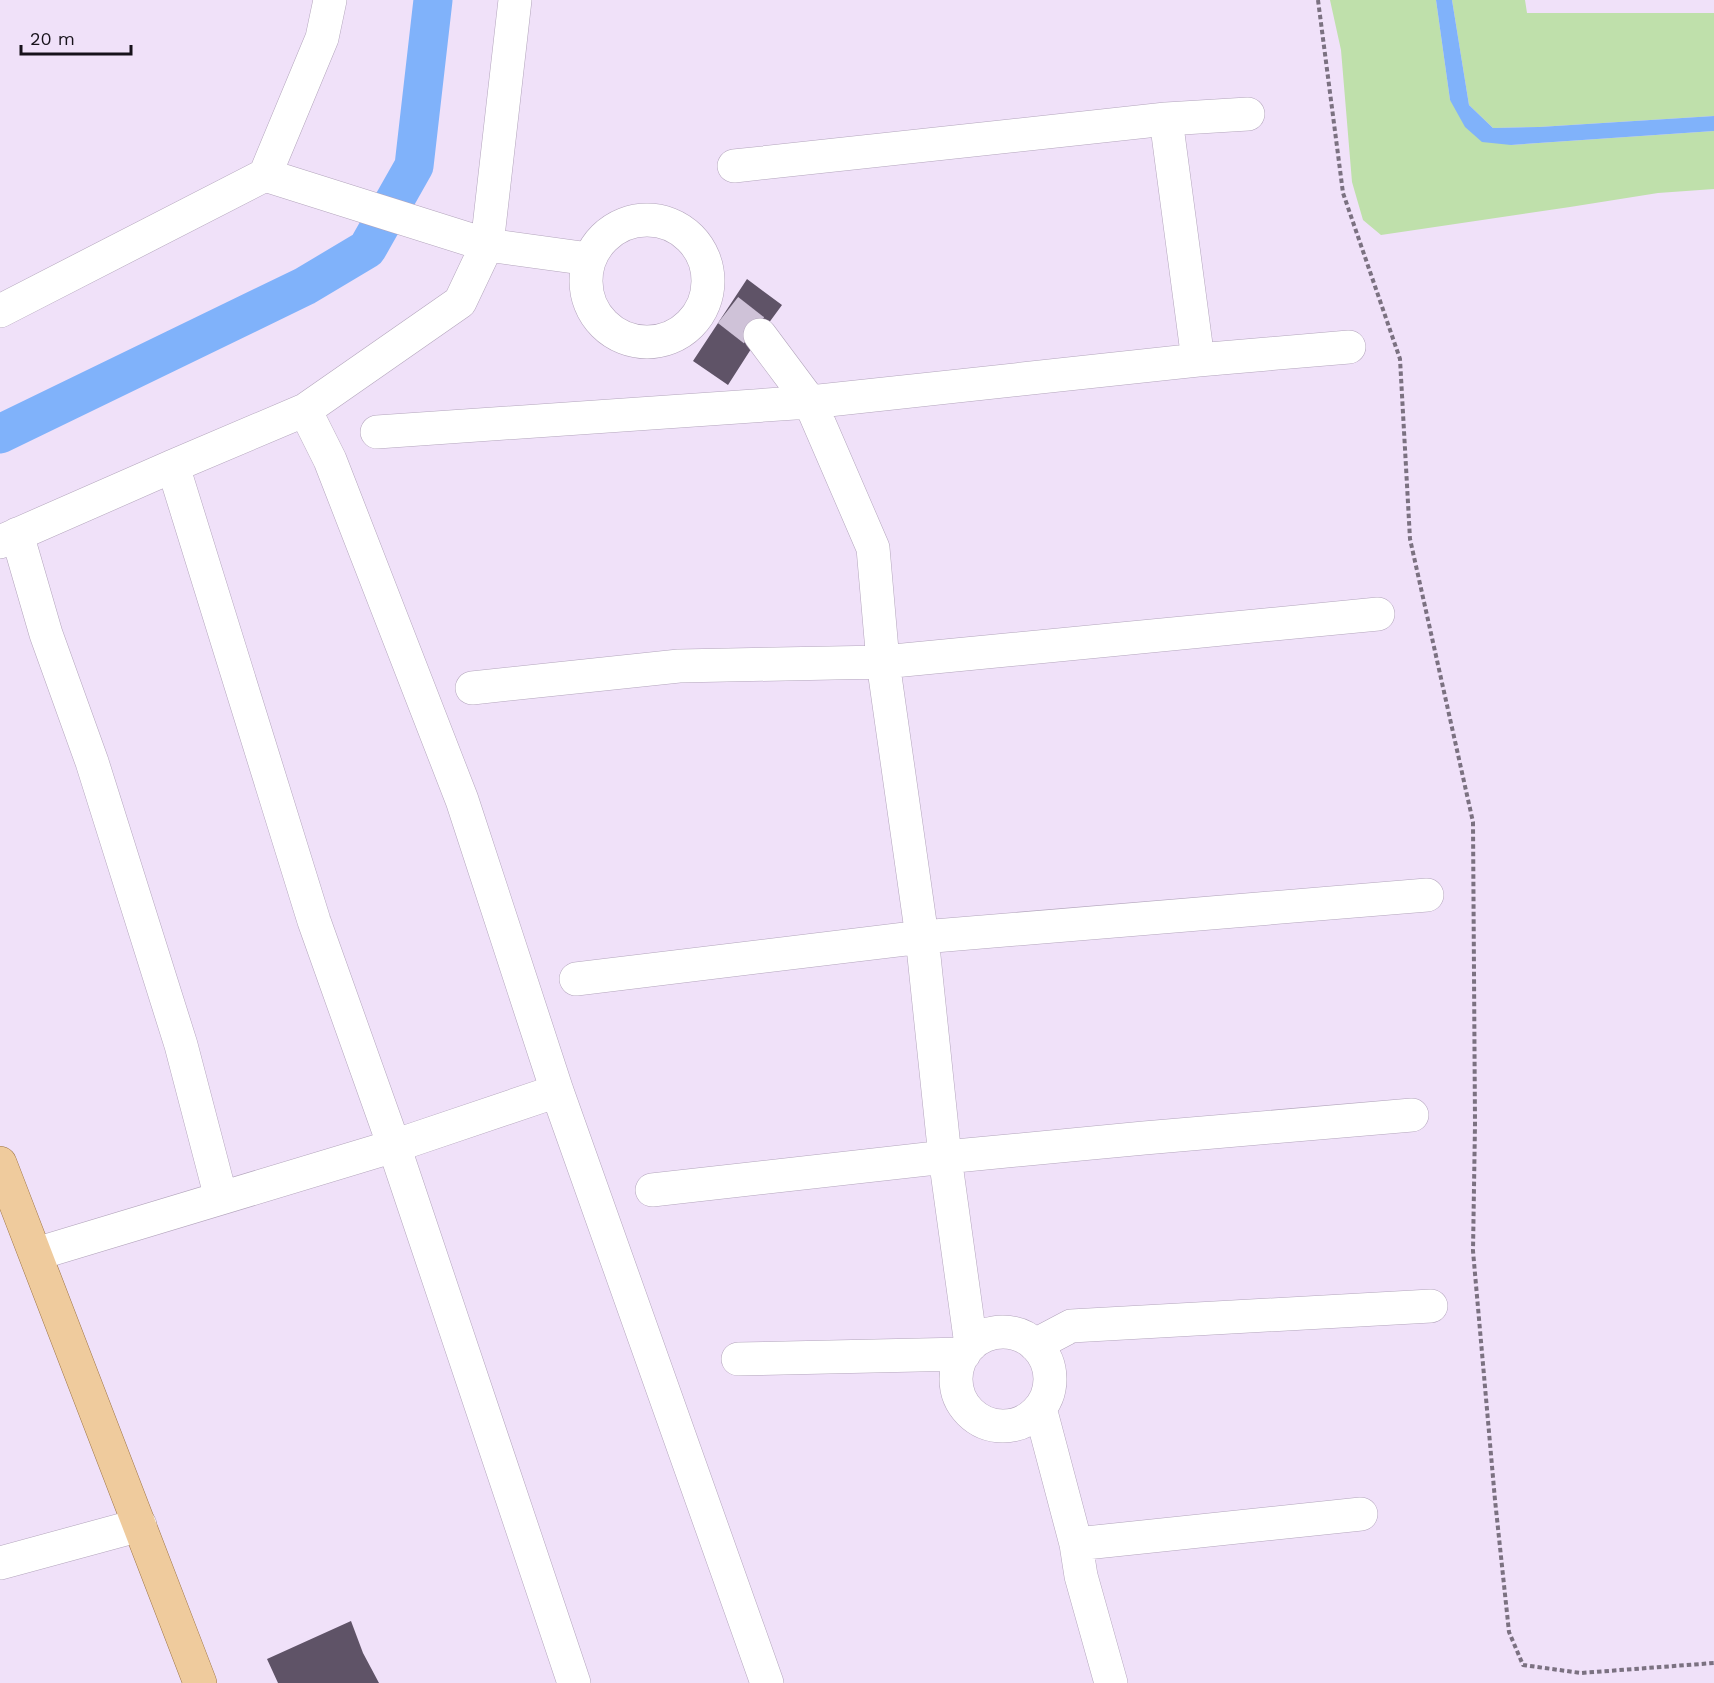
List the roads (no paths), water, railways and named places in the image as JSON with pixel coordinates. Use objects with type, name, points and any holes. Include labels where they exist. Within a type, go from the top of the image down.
[{"type":"main road","points":[[0,1163],[200,1683]]},
{"type":"street","points":[[0,311],[266,174],[322,38],[330,0]]},
{"type":"street","points":[[221,1198],[181,1045],[92,762],[46,634],[8,538],[305,410],[460,302],[487,245],[515,0]]},
{"type":"street","points":[[734,166],[1166,119],[1248,114]]},
{"type":"street","points":[[1166,119],[1198,360]]},
{"type":"street","points":[[266,174],[487,245],[589,259]]},
{"type":"street","points":[[654,220],[673,225],[690,237],[702,253],[718,301],[700,312],[687,327],[670,338],[650,342],[629,340],[611,331],[597,317],[588,299],[585,279],[589,259],[599,242],[614,228],[633,221],[654,220]]},
{"type":"street","points":[[760,335],[810,402],[873,548],[883,662],[922,937],[968,1349]]},
{"type":"street","points":[[377,432],[810,402],[1198,360],[1349,347]]},
{"type":"street","points":[[305,410],[330,460],[462,801],[557,1091],[767,1683]]},
{"type":"street","points":[[173,466],[314,921],[394,1146],[574,1683]]},
{"type":"street","points":[[472,688],[679,666],[883,662],[1378,614]]},
{"type":"street","points":[[576,980],[922,937],[1427,894]]},
{"type":"street","points":[[36,1254],[394,1146],[557,1091]]},
{"type":"street","points":[[652,1190],[945,1157],[1412,1115]]},
{"type":"street","points":[[1035,1345],[1071,1326],[1431,1306]]},
{"type":"street","points":[[1008,1332],[1023,1336],[1035,1345],[1044,1356],[1049,1368],[1050,1382],[1047,1396],[1040,1408],[1029,1418],[1016,1424],[1001,1425],[987,1422],[974,1415],[963,1404],[957,1391],[956,1376],[959,1361],[968,1349],[979,1339],[993,1333],[1008,1332]]},
{"type":"street","points":[[738,1359],[968,1349]]},
{"type":"street","points":[[1040,1408],[1076,1544],[1081,1576],[1111,1683]]},
{"type":"street","points":[[1076,1544],[1360,1514]]},
{"type":"street","points":[[0,1563],[140,1525]]},
{"type":"water","points":[[1436,0],[1452,0],[1469,105],[1493,128],[1714,116],[1714,131],[1511,145],[1482,142],[1465,127],[1450,100]]},
{"type":"waterway","points":[[0,434],[305,286],[367,249],[414,166],[433,0]]},
{"type":"tunnel","points":[[728,310],[760,335]]}]
